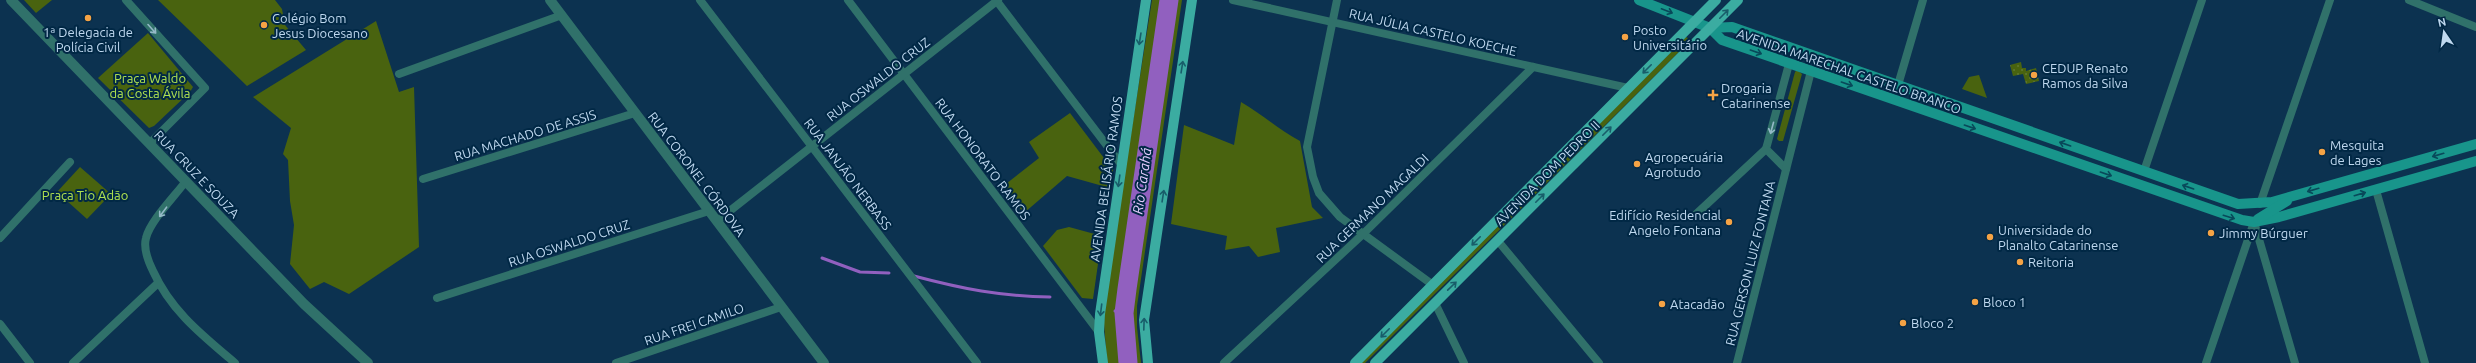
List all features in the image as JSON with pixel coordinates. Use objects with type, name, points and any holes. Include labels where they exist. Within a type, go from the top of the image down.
[{"type":"main road","name":"AVENIDA BELISÁRIO RAMOS","points":[[1103,363],[1099,332],[1121,164],[1146,0]]},
{"type":"main road","points":[[1148,363],[1144,320],[1192,0]]},
{"type":"main road","points":[[1639,0],[1710,28]]},
{"type":"main road","name":"AVENIDA DOM PEDRO II","points":[[1355,363],[1716,0]]},
{"type":"main road","name":"AVENIDA DOM PEDRO II","points":[[1375,363],[1738,0]]},
{"type":"main road","name":"AVENIDA MARECHAL CASTELO BRANCO","points":[[1710,28],[1732,27],[2238,204],[2260,204],[2298,195],[2476,144]]},
{"type":"main road","name":"AVENIDA MARECHAL CASTELO BRANCO","points":[[1710,28],[1722,40],[2230,218],[2254,222],[2279,217],[2476,161]]},
{"type":"main road","points":[[1789,64],[1808,54],[1810,71]]},
{"type":"main road","points":[[2254,222],[2298,195]]},
{"type":"street","name":"RUA CRUZ E SOUZA","points":[[11,0],[304,304],[368,363]]},
{"type":"street","points":[[126,0],[205,88],[150,143]]},
{"type":"street","name":"RUA CORONEL CÓRDOVA","points":[[550,0],[824,363]]},
{"type":"street","name":"RUA JANJÃO NERBASS","points":[[700,0],[977,363]]},
{"type":"street","name":"RUA HONORATO RAMOS","points":[[848,0],[1099,332]]},
{"type":"street","points":[[997,0],[1121,164]]},
{"type":"street","name":"RUA OSWALDO CRUZ","points":[[717,221],[997,0]]},
{"type":"street","name":"RUA JÚLIA CASTELO KOECHE","points":[[1233,0],[1628,88]]},
{"type":"street","points":[[1337,0],[1309,134],[1308,161],[1319,193],[1328,206],[1362,235],[1432,285]]},
{"type":"street","points":[[1898,85],[1923,0]]},
{"type":"street","points":[[2144,171],[2202,0]]},
{"type":"street","points":[[2260,204],[2330,0]]},
{"type":"street","points":[[2409,0],[2476,27]]},
{"type":"street","points":[[399,74],[562,16]]},
{"type":"street","points":[[1692,217],[1766,149],[1789,64]]},
{"type":"street","name":"RUA GERMANO MAGALDI","points":[[1224,363],[1362,235],[1533,67]]},
{"type":"street","name":"RUA GERSON LUIZ FONTANA","points":[[1737,363],[1810,71]]},
{"type":"street","name":"RUA MACHADO DE ASSIS","points":[[423,179],[635,113]]},
{"type":"street","name":"RUA GERSON LUIZ FONTANA","points":[[1766,149],[1786,169]]},
{"type":"street","points":[[0,238],[70,162]]},
{"type":"street","points":[[186,181],[150,228],[146,238],[145,249],[158,283],[183,317],[235,363]]},
{"type":"street","points":[[2376,190],[2425,363]]},
{"type":"street","name":"RUA OSWALDO CRUZ","points":[[437,298],[709,211]]},
{"type":"street","points":[[2206,363],[2254,222]]},
{"type":"street","points":[[2254,222],[2295,363]]},
{"type":"street","points":[[1498,241],[1599,363]]},
{"type":"street","points":[[73,363],[158,283]]},
{"type":"street","points":[[1435,303],[1464,363]]},
{"type":"street","name":"RUA FREI CAMILO","points":[[616,363],[781,307]]},
{"type":"street","points":[[0,324],[30,363]]},
{"type":"green space","points":[[24,0],[52,0],[36,13]]},
{"type":"green space","name":"Colégio Bom Jesus Diocesano","points":[[158,0],[275,0],[282,9],[285,25],[306,50],[247,86]]},
{"type":"green space","points":[[1152,0],[1182,0],[1137,306],[1137,327],[1141,363],[1107,363],[1104,323],[1107,286]]},
{"type":"green space","points":[[376,21],[399,92],[414,87],[419,247],[349,294],[324,282],[310,289],[290,264],[294,225],[290,201],[288,160],[283,154],[291,128],[253,97]]},
{"type":"green space","name":"Praça Waldo da Costa Ávila","points":[[148,33],[193,87],[190,92],[154,126],[149,128],[98,78]]},
{"type":"green space","points":[[1686,37],[1691,40],[1365,363],[1360,363]]},
{"type":"green space","points":[[2021,62],[2022,68],[2026,68],[2026,71],[2036,68],[2039,81],[2026,84],[2023,74],[2013,76],[2010,65]]},
{"type":"green space","points":[[1797,70],[1802,74],[1783,141],[1779,141],[1777,139],[1795,72]]},
{"type":"green space","points":[[1979,75],[1987,98],[1962,89],[1969,77]]},
{"type":"green space","points":[[1241,102],[1300,141],[1312,207],[1323,218],[1276,228],[1280,252],[1258,257],[1249,246],[1225,250],[1227,236],[1171,224],[1184,125],[1234,145]]},
{"type":"green space","points":[[1070,113],[1113,170],[1110,188],[1067,176],[1024,213],[1002,187],[1039,158],[1029,142]]},
{"type":"green space","name":"Praça Tio Adão","points":[[80,167],[111,194],[87,219],[57,192]]},
{"type":"green space","points":[[1069,227],[1102,236],[1093,299],[1082,298],[1043,246],[1057,230]]},
{"type":"waterway","name":"Rio Carahá","points":[[1128,363],[1124,313],[1169,0]]},
{"type":"waterway","points":[[822,258],[860,272],[889,273]]},
{"type":"waterway","points":[[914,276],[981,291],[1050,297]]},
{"type":"waterway","points":[[1115,311],[1124,313]]},
{"type":"place","name":"1ª Delegacia de Polícia Civil","points":[[88,18]]},
{"type":"place","name":"Colégio Bom Jesus Diocesano","points":[[264,25]]},
{"type":"place","name":"Posto Universitário","points":[[1625,37]]},
{"type":"place","name":"CEDUP Renato Ramos da Silva","points":[[2034,75]]},
{"type":"place","name":"Drogaria Catarinense","points":[[1713,95]]},
{"type":"place","name":"Mesquita de Lages","points":[[2322,152]]},
{"type":"place","name":"Agropecuária Agrotudo","points":[[1637,164]]},
{"type":"place","name":"Edifício Residencial Angelo Fontana","points":[[1729,222]]},
{"type":"place","name":"Jimmy Búrguer","points":[[2211,233]]},
{"type":"place","name":"Universidade do Planalto Catarinense","points":[[1990,237]]},
{"type":"place","name":"Reitoria","points":[[2020,262]]},
{"type":"place","name":"Bloco 1","points":[[1975,302]]},
{"type":"place","name":"Atacadão","points":[[1662,304]]},
{"type":"place","name":"Bloco 2","points":[[1903,323]]}]
